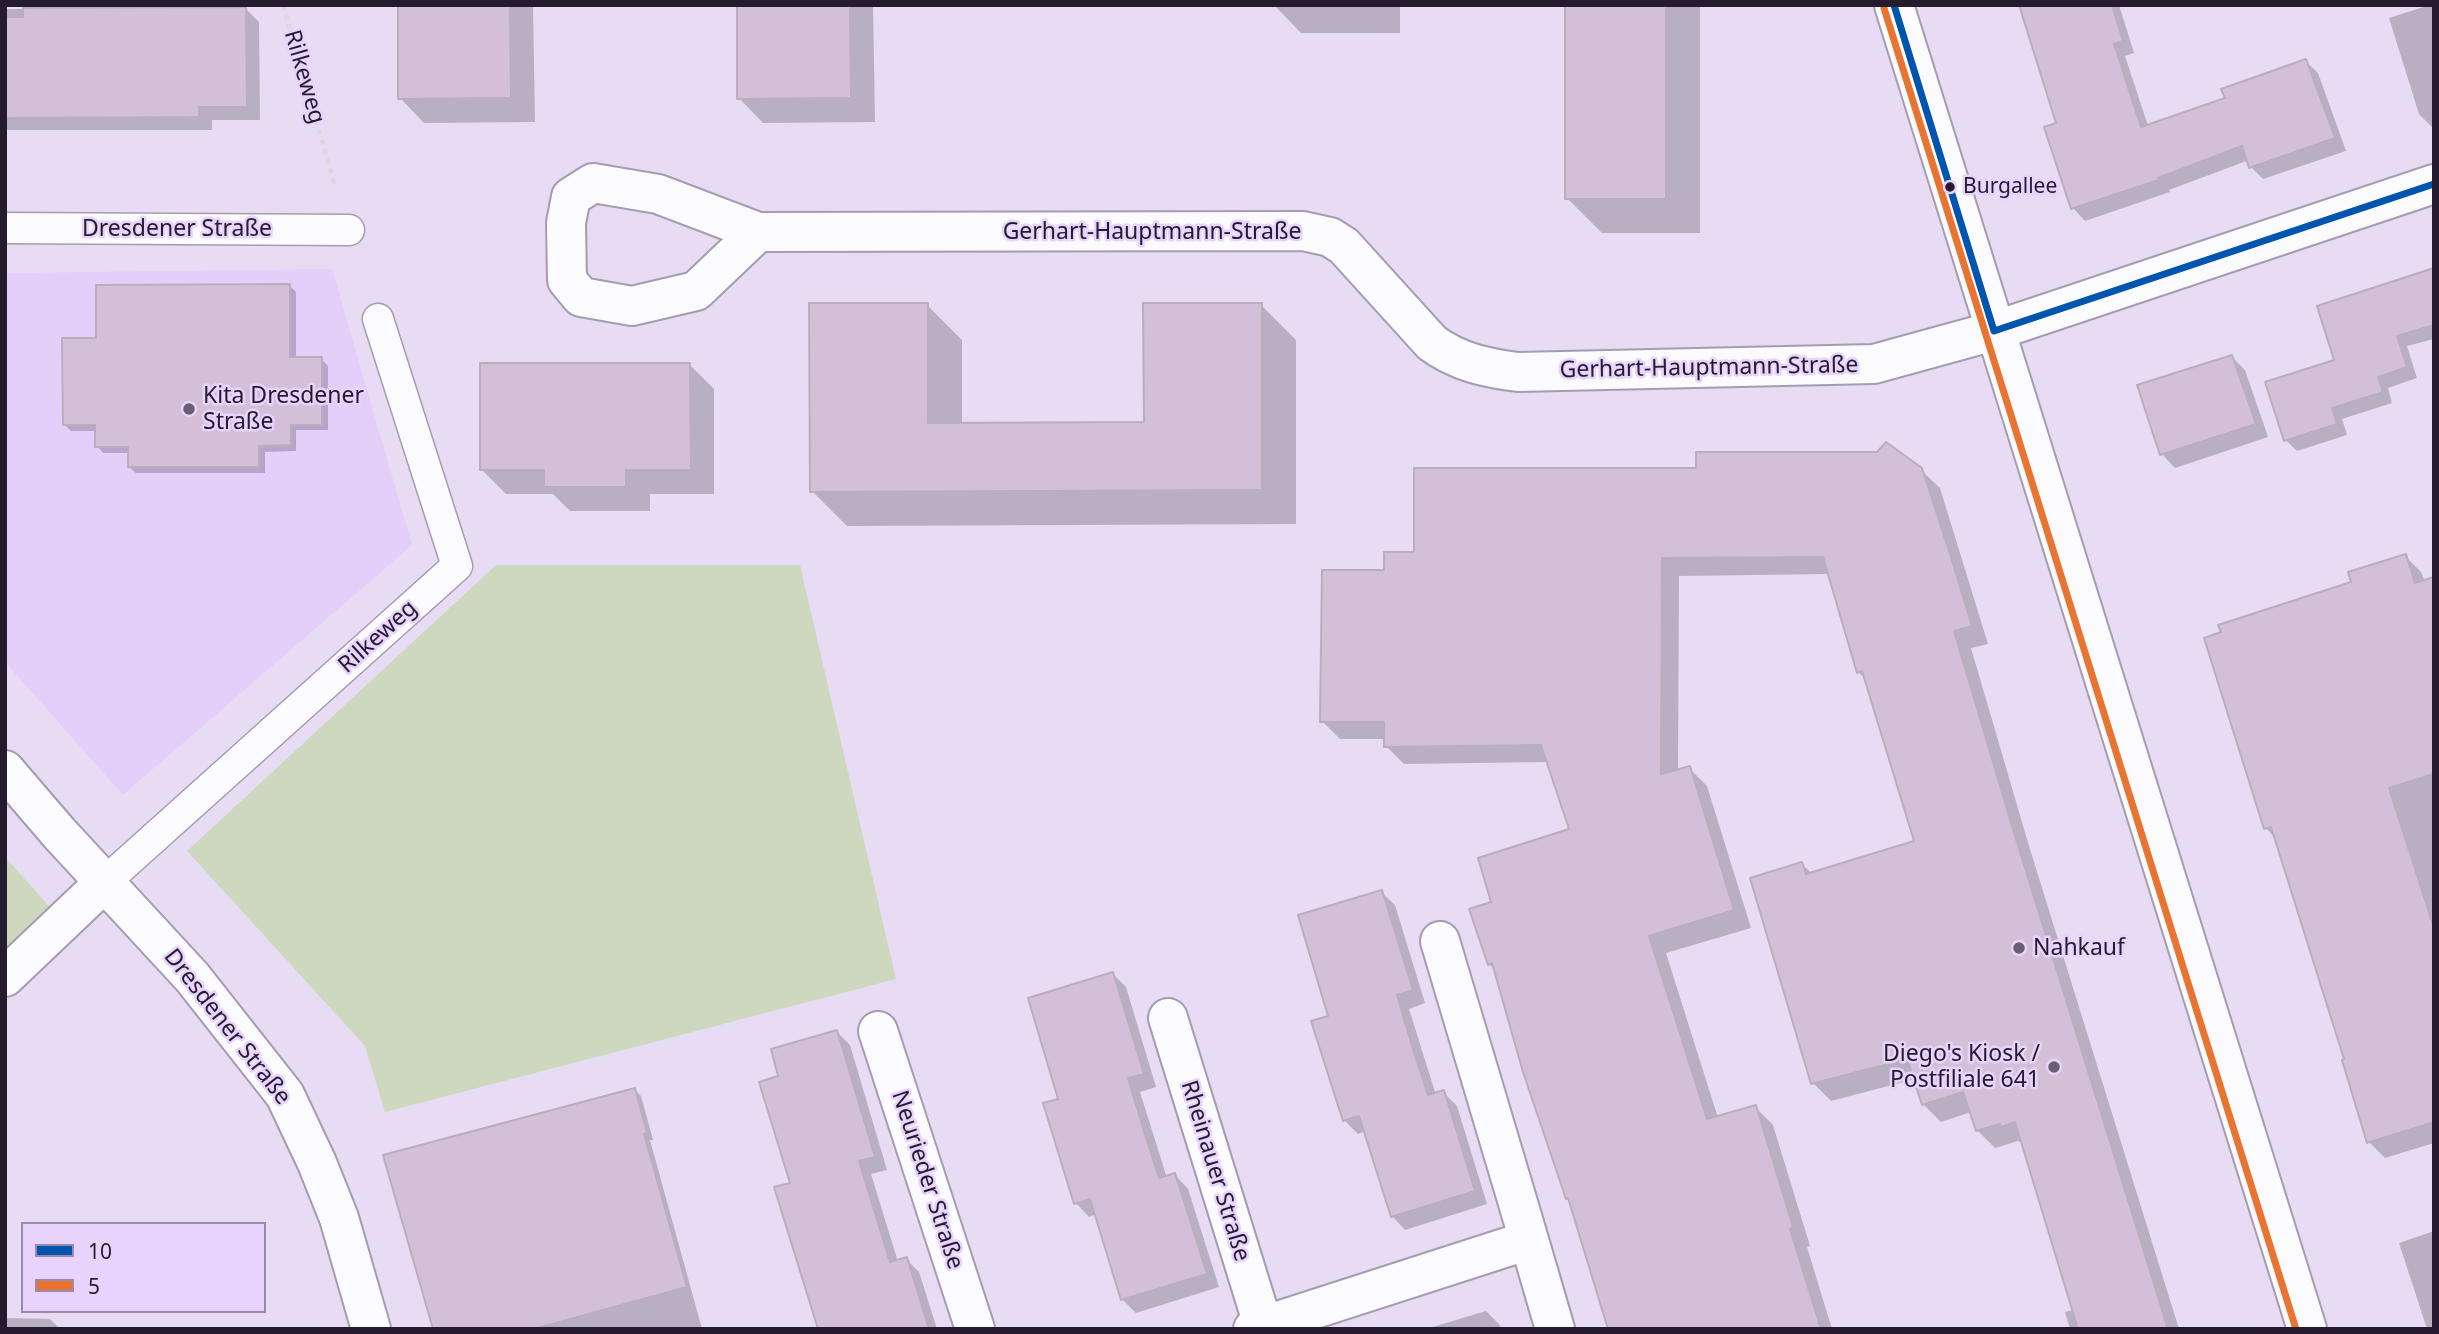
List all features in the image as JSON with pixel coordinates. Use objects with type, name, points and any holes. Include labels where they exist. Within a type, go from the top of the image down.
[{"type":"street","points":[[1894,5],[2307,1329]]},
{"type":"street","name":"Gerhart-Hauptmann-Straße","points":[[758,232],[696,291],[632,306],[581,297],[567,280],[566,223],[570,197],[593,183],[658,194],[758,232],[1316,232],[1330,237],[1355,257],[1432,343],[1447,355],[1490,369],[1518,372],[1874,364],[1994,331],[2434,184]]},
{"type":"street","name":"Dresdener Straße","points":[[5,771],[192,976],[285,1095],[339,1218],[371,1329]]},
{"type":"street","points":[[5,977],[106,881]]},
{"type":"street","points":[[1440,941],[1555,1329]]},
{"type":"street","name":"Rheinauer Straße","points":[[1168,1018],[1258,1327],[1529,1240]]},
{"type":"street","name":"Neurieder Straße","points":[[878,1031],[975,1329]]},
{"type":"lane","name":"Dresdener Straße","points":[[5,228],[349,230]]},
{"type":"lane","name":"Rilkeweg","points":[[106,881],[457,566],[377,319]]},
{"type":"path","name":"Rilkeweg","points":[[284,5],[349,230]]},
{"type":"shaded area","name":"Kita Dresdener Straße","points":[[332,269],[412,545],[123,795],[5,662],[5,273]]},
{"type":"green space","points":[[496,565],[800,565],[896,979],[385,1112],[365,1046],[187,851]]},
{"type":"green space","points":[[5,857],[57,915],[5,961]]},
{"type":"building","points":[[398,5],[510,5],[511,98],[398,99]]},
{"type":"building","points":[[737,5],[850,5],[851,98],[737,99]]},
{"type":"building","points":[[1565,5],[1666,5],[1666,199],[1565,199]]},
{"type":"building","points":[[2019,5],[2112,5],[2123,41],[2114,44],[2141,127],[2225,98],[2221,89],[2306,59],[2335,138],[2249,168],[2242,146],[2158,178],[2159,180],[2071,209],[2044,127],[2056,123]]},
{"type":"building","points":[[246,7],[247,107],[199,107],[199,117],[5,118],[5,17],[23,17],[23,8]]},
{"type":"building","points":[[2434,268],[2434,325],[2397,336],[2407,367],[2378,377],[2383,392],[2332,408],[2337,424],[2284,441],[2265,382],[2334,360],[2317,306]]},
{"type":"building","points":[[290,284],[290,357],[322,357],[322,425],[291,425],[291,445],[259,446],[259,467],[128,467],[128,447],[95,447],[95,425],[63,425],[62,338],[96,338],[96,285]]},
{"type":"building","points":[[809,303],[928,303],[928,423],[1144,422],[1143,303],[1262,303],[1262,490],[810,492]]},
{"type":"building","points":[[2232,355],[2256,424],[2160,455],[2137,385]]},
{"type":"building","points":[[480,363],[690,363],[691,470],[626,470],[626,487],[544,487],[544,470],[480,470]]},
{"type":"building","points":[[1886,442],[1922,468],[1950,554],[1972,626],[1954,631],[2168,1329],[2078,1329],[2015,1122],[1976,1131],[1963,1092],[1922,1105],[1907,1059],[1811,1084],[1750,878],[1802,862],[1806,874],[1914,841],[1862,671],[1857,673],[1823,557],[1662,558],[1661,774],[1690,766],[1734,910],[1649,936],[1707,1119],[1756,1105],[1821,1329],[1608,1329],[1568,1198],[1566,1199],[1523,1072],[1492,963],[1488,965],[1469,909],[1491,902],[1478,858],[1569,829],[1541,745],[1384,747],[1384,722],[1320,722],[1322,570],[1384,570],[1384,552],[1414,552],[1414,468],[1696,468],[1696,452],[1877,452]]},
{"type":"building","points":[[2406,554],[2415,583],[2434,577],[2434,774],[2389,788],[2434,928],[2434,1122],[2367,1143],[2342,1060],[2344,1059],[2271,827],[2264,829],[2204,638],[2221,632],[2218,625],[2351,582],[2348,572]]},
{"type":"building","points":[[1382,890],[1413,990],[1397,995],[1412,1046],[1428,1095],[1444,1090],[1475,1191],[1391,1217],[1359,1116],[1343,1121],[1311,1021],[1328,1016],[1298,915]]},
{"type":"building","points":[[1113,972],[1144,1074],[1128,1078],[1143,1128],[1159,1178],[1175,1173],[1207,1274],[1121,1300],[1090,1199],[1074,1204],[1043,1103],[1058,1099],[1028,998]]},
{"type":"building","points":[[837,1030],[875,1157],[859,1161],[890,1262],[907,1257],[929,1329],[818,1329],[774,1187],[790,1183],[759,1082],[778,1076],[771,1049]]},
{"type":"building","points":[[635,1088],[647,1133],[644,1134],[687,1287],[534,1329],[433,1329],[383,1155]]},
{"type":"transit line","name":"10","points":[[1894,5],[1994,331]]},
{"type":"transit line","name":"5","points":[[1884,8],[2296,1329]]},
{"type":"transit line","name":"10","points":[[1994,331],[2434,184]]},
{"type":"place","name":"Burgallee","points":[[1950,187]]},
{"type":"place","name":"Kita Dresdener Straße","points":[[189,409]]},
{"type":"place","name":"Nahkauf","points":[[2019,948]]},
{"type":"place","name":"Diego's Kiosk / Postfiliale 641","points":[[2054,1067]]}]
